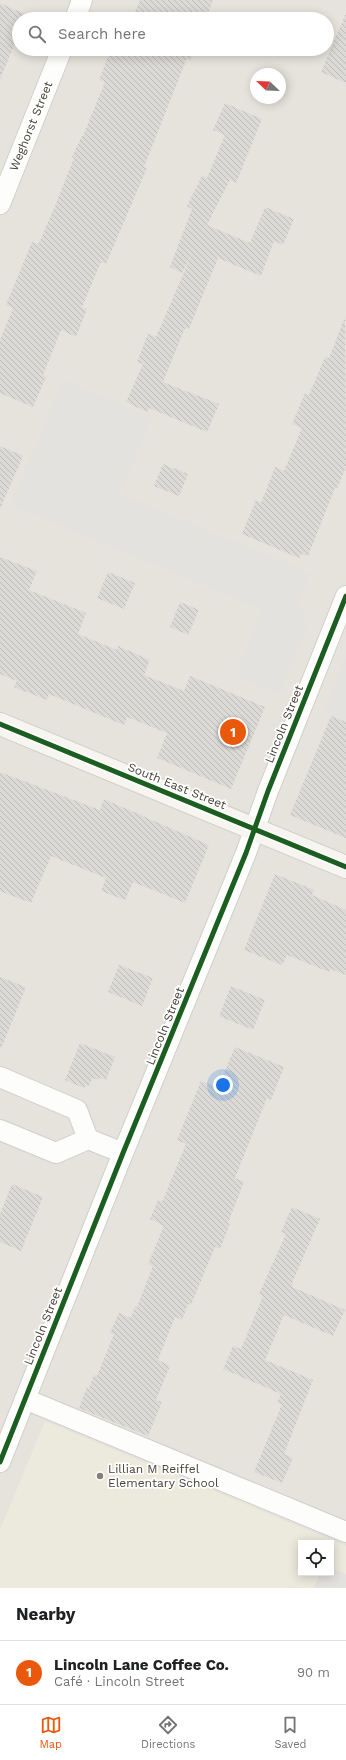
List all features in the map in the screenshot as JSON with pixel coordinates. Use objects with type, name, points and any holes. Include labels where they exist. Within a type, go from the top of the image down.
[{"type":"main road","name":"South East Street","points":[[0,724],[346,867]]},
{"type":"street","points":[[78,12],[82,0]]},
{"type":"street","name":"Weghorst Street","points":[[0,204],[59,56]]},
{"type":"street","name":"Lincoln Street","points":[[0,1462],[346,596]]},
{"type":"street","points":[[0,1077],[77,1110],[88,1139]]},
{"type":"street","points":[[0,1130],[56,1154],[88,1139],[123,1153]]},
{"type":"street","points":[[25,1399],[346,1532]]},
{"type":"shaded area","points":[[0,0],[346,0],[346,1588],[0,1588]]},
{"type":"shaded area","points":[[63,380],[152,417],[120,494],[311,573],[299,602],[307,629],[279,694],[235,676],[262,610],[11,505]]},
{"type":"shaded area","points":[[346,657],[346,722],[323,712]]},
{"type":"shaded area","name":"Lillian M Reiffel Elementary School","points":[[45,1421],[332,1540],[298,1540],[298,1576],[334,1576],[334,1541],[346,1546],[346,1588],[0,1588],[0,1530]]},
{"type":"shaded area","points":[[334,1569],[346,1574],[346,1588],[314,1588],[319,1576],[334,1576]]},
{"type":"building","points":[[140,0],[213,0],[209,12],[135,12]]},
{"type":"building","points":[[0,3],[20,12],[12,12],[12,51],[0,79]]},
{"type":"building","points":[[346,13],[346,83],[321,72],[328,56],[334,56],[334,41]]},
{"type":"building","points":[[108,56],[192,56],[190,60],[187,58],[144,167],[147,168],[106,264],[101,262],[82,307],[87,309],[76,337],[61,330],[43,375],[46,377],[33,407],[0,393],[0,340],[13,308],[6,305],[32,242],[37,244],[39,243],[55,206],[74,158],[72,157],[83,136],[105,82],[99,80]]},
{"type":"building","points":[[225,103],[262,119],[236,183],[230,180],[207,225],[250,243],[265,207],[294,219],[283,245],[274,241],[261,276],[218,258],[189,329],[185,328],[163,382],[219,404],[207,432],[149,408],[147,412],[126,402],[143,364],[137,362],[148,334],[156,337],[192,254],[182,273],[170,267],[192,209],[187,206],[202,176],[207,178],[225,135],[213,130]]},
{"type":"building","points":[[345,317],[346,467],[337,489],[335,488],[308,556],[301,554],[299,558],[242,534],[256,500],[261,503],[275,467],[284,471],[302,428],[292,424],[305,393],[309,395],[325,357],[329,358]]},
{"type":"building","points":[[0,446],[23,456],[0,509]]},
{"type":"building","points":[[163,464],[188,474],[179,496],[154,486]]},
{"type":"building","points":[[0,557],[37,571],[29,590],[86,613],[78,634],[117,650],[118,646],[150,660],[144,675],[184,691],[190,676],[265,707],[231,789],[157,758],[167,733],[127,717],[124,725],[49,694],[47,700],[14,687],[17,681],[0,674]]},
{"type":"building","points":[[108,572],[135,583],[124,609],[97,598]]},
{"type":"building","points":[[180,602],[199,610],[188,635],[170,627]]},
{"type":"building","points":[[331,716],[346,722],[346,838],[290,815]]},
{"type":"building","points":[[0,772],[100,810],[104,799],[209,845],[185,903],[133,882],[125,900],[101,891],[106,878],[51,856],[31,903],[0,891]]},
{"type":"building","points":[[275,874],[314,890],[312,895],[346,910],[346,975],[330,969],[329,972],[287,955],[282,965],[244,950]]},
{"type":"building","points":[[119,965],[153,978],[142,1006],[108,992]]},
{"type":"building","points":[[0,977],[26,987],[1,1049],[0,1048]]},
{"type":"building","points":[[231,986],[265,1000],[253,1030],[219,1016]]},
{"type":"building","points":[[80,1043],[115,1057],[106,1080],[92,1078],[89,1086],[86,1085],[84,1088],[65,1080]]},
{"type":"building","points":[[235,1047],[284,1067],[271,1100],[267,1098],[235,1178],[244,1182],[228,1223],[230,1224],[220,1249],[215,1247],[191,1305],[188,1304],[182,1320],[175,1317],[158,1360],[170,1366],[156,1400],[162,1402],[148,1436],[79,1408],[87,1387],[89,1388],[94,1375],[97,1376],[114,1334],[110,1333],[119,1313],[131,1318],[135,1306],[137,1307],[153,1266],[148,1264],[164,1226],[150,1219],[158,1200],[162,1202],[186,1144],[177,1140],[201,1081],[218,1087]]},
{"type":"building","points":[[12,1184],[43,1197],[21,1251],[0,1242],[0,1214]]},
{"type":"building","points":[[292,1207],[320,1219],[292,1283],[292,1287],[345,1310],[333,1336],[284,1315],[265,1360],[313,1380],[284,1454],[293,1458],[282,1483],[254,1472],[282,1404],[277,1403],[281,1394],[223,1369],[233,1346],[241,1349],[263,1296],[259,1294],[286,1234],[281,1232]]},
{"type":"cycle path","points":[[0,1462],[123,1153],[246,853],[268,791],[346,596]]},
{"type":"cycle path","points":[[0,724],[346,867]]},
{"type":"place","name":"Lincoln Lane Coffee Co.","points":[[233,732]]},
{"type":"place","name":"Lillian M Reiffel Elementary School","points":[[100,1476]]}]
